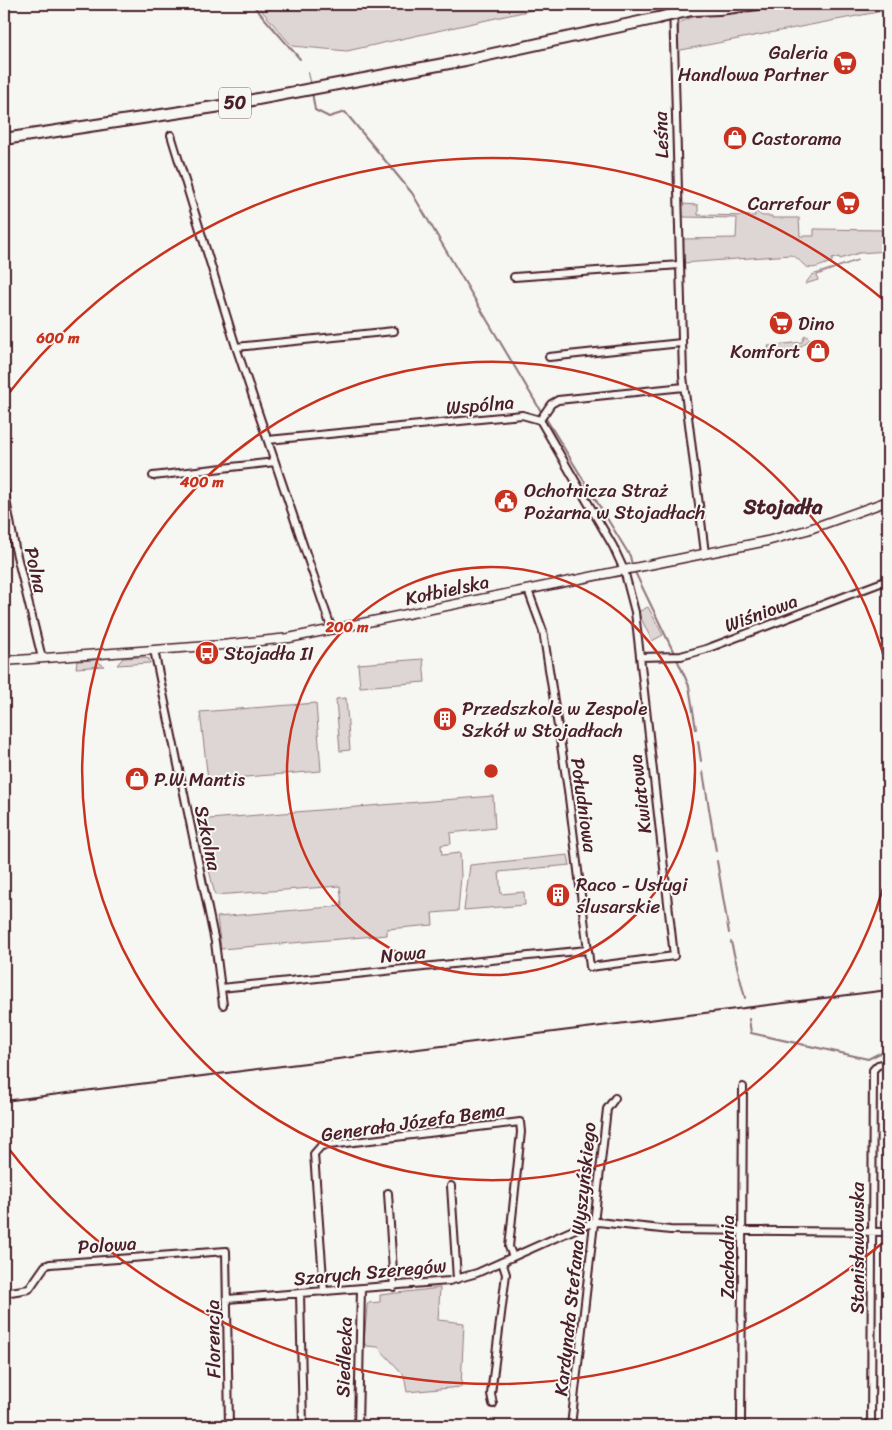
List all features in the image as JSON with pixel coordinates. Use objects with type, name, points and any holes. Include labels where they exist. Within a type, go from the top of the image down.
[{"type":"main road","points":[[692,10],[705,4]]},
{"type":"main road","name":"50","points":[[4,139],[221,106],[465,60],[716,4]]},
{"type":"main road","points":[[692,10],[758,4]]},
{"type":"street","name":"Leśna","points":[[673,4],[681,343],[684,387],[705,553]]},
{"type":"street","points":[[171,135],[236,347],[332,630]]},
{"type":"street","points":[[514,277],[680,265]]},
{"type":"street","points":[[236,347],[394,331]]},
{"type":"street","points":[[549,357],[681,343]]},
{"type":"street","points":[[541,417],[551,404],[558,400],[684,387]]},
{"type":"street","name":"Wspólna","points":[[268,440],[522,415],[541,417]]},
{"type":"street","name":"Kwiatowa","points":[[541,417],[613,546],[630,568],[674,956],[590,967]]},
{"type":"street","points":[[154,476],[275,462]]},
{"type":"street","name":"Polna","points":[[4,489],[15,548],[42,658]]},
{"type":"street","name":"Kołbielska","points":[[4,661],[246,643],[332,630],[792,535],[888,501]]},
{"type":"street","name":"Wiśniowa","points":[[640,657],[681,656],[747,635],[888,580]]},
{"type":"street","name":"Południowa","points":[[528,590],[544,631],[568,790],[590,967]]},
{"type":"street","name":"Szkolna","points":[[154,650],[215,942],[223,1005]]},
{"type":"street","name":"Nowa","points":[[221,988],[587,950]]},
{"type":"street","name":"Stanisławowska","points":[[871,1426],[873,1070],[878,1065],[888,1063]]},
{"type":"street","name":"Zachodnia","points":[[741,1426],[743,1087]]},
{"type":"street","name":"Kardynała Stefana Wyszyńskiego","points":[[572,1426],[607,1109],[610,1102],[615,1098]]},
{"type":"street","name":"Generała Józefa Bema","points":[[324,1292],[314,1154],[317,1148],[321,1146],[520,1122],[521,1132],[509,1247],[513,1257]]},
{"type":"street","points":[[451,1186],[457,1279]]},
{"type":"street","points":[[388,1193],[394,1287]]},
{"type":"street","points":[[594,1223],[670,1230],[888,1232]]},
{"type":"street","name":"Szarych Szeregów","points":[[227,1299],[394,1287],[457,1279],[502,1262],[582,1226],[594,1223]]},
{"type":"street","name":"Polowa","points":[[4,1293],[29,1289],[45,1266],[50,1264],[226,1251]]},
{"type":"street","name":"Florencja","points":[[226,1251],[229,1426]]},
{"type":"street","points":[[493,1404],[492,1394],[506,1274],[502,1262]]},
{"type":"street","name":"Siedlecka","points":[[358,1426],[361,1289]]},
{"type":"street","points":[[300,1294],[303,1426]]},
{"type":"shaded area","points":[[256,4],[532,4],[532,10],[347,51],[292,46]]},
{"type":"shaded area","points":[[778,4],[888,4],[888,10],[676,51],[679,23],[692,17]]},
{"type":"shaded area","points":[[682,204],[698,205],[698,215],[755,216],[755,206],[757,206],[757,212],[762,216],[799,218],[800,236],[814,236],[814,229],[888,230],[888,251],[859,253],[840,259],[839,257],[832,259],[832,262],[814,268],[807,267],[790,255],[684,263],[683,239],[736,238],[737,218],[683,217]]},
{"type":"shaded area","points":[[858,260],[817,275],[818,280],[805,284],[812,275]]},
{"type":"shaded area","points":[[805,335],[810,339],[797,349],[781,356],[771,356],[768,346],[802,342]]},
{"type":"shaded area","points":[[648,607],[663,635],[652,641],[638,612]]},
{"type":"shaded area","points":[[143,657],[149,659],[150,663],[117,665],[123,658]]},
{"type":"shaded area","points":[[423,659],[425,682],[360,687],[358,664]]},
{"type":"shaded area","points":[[96,660],[104,666],[76,668],[77,661]]},
{"type":"shaded area","points":[[346,698],[350,750],[340,751],[336,699]]},
{"type":"shaded area","points":[[316,703],[321,771],[208,780],[200,712]]},
{"type":"shaded area","points":[[493,796],[495,828],[450,833],[451,844],[441,845],[442,855],[460,853],[461,876],[458,911],[432,913],[433,925],[387,929],[387,935],[221,949],[217,917],[342,906],[340,886],[215,895],[197,820]]},
{"type":"shaded area","points":[[568,855],[570,865],[499,872],[501,894],[524,892],[525,905],[464,910],[470,865]]},
{"type":"shaded area","points":[[440,1288],[438,1320],[464,1323],[461,1387],[407,1392],[404,1375],[378,1347],[366,1346],[364,1342],[367,1306],[368,1303],[380,1302],[380,1295]]},
{"type":"waterway","points":[[252,4],[300,59]]},
{"type":"waterway","points":[[308,73],[311,85]]},
{"type":"waterway","points":[[312,92],[315,110],[329,117],[345,112],[412,193],[542,413]]},
{"type":"waterway","points":[[545,417],[630,556],[632,565]]},
{"type":"waterway","points":[[634,570],[674,653]]},
{"type":"waterway","points":[[676,657],[689,686],[696,729]]},
{"type":"waterway","points":[[698,741],[701,761]]},
{"type":"waterway","points":[[703,772],[716,851]]},
{"type":"waterway","points":[[717,861],[729,933]]},
{"type":"waterway","points":[[731,942],[745,998]]},
{"type":"waterway","points":[[749,1019],[751,1033],[868,1059],[888,1049]]},
{"type":"railway","points":[[4,1101],[888,990]]},
{"type":"place","name":"Galeria Handlowa Partner","points":[[845,63]]},
{"type":"place","name":"Castorama","points":[[735,138]]},
{"type":"place","name":"Carrefour","points":[[848,203]]},
{"type":"place","name":"Dino","points":[[781,323]]},
{"type":"place","name":"Komfort","points":[[818,351]]},
{"type":"place","name":"Ochotnicza Straż Pożarna w Stojadłach","points":[[506,501]]},
{"type":"place","name":"Stojadła II","points":[[207,653]]},
{"type":"place","name":"Przedszkole w Zespole Szkół w Stojadłach","points":[[445,719]]},
{"type":"place","name":"P.W.Mantis","points":[[137,779]]},
{"type":"place","name":"Raco - Usługi ślusarskie","points":[[558,895]]},
{"type":"district","name":"Stojadła","points":[[783,507]]}]
